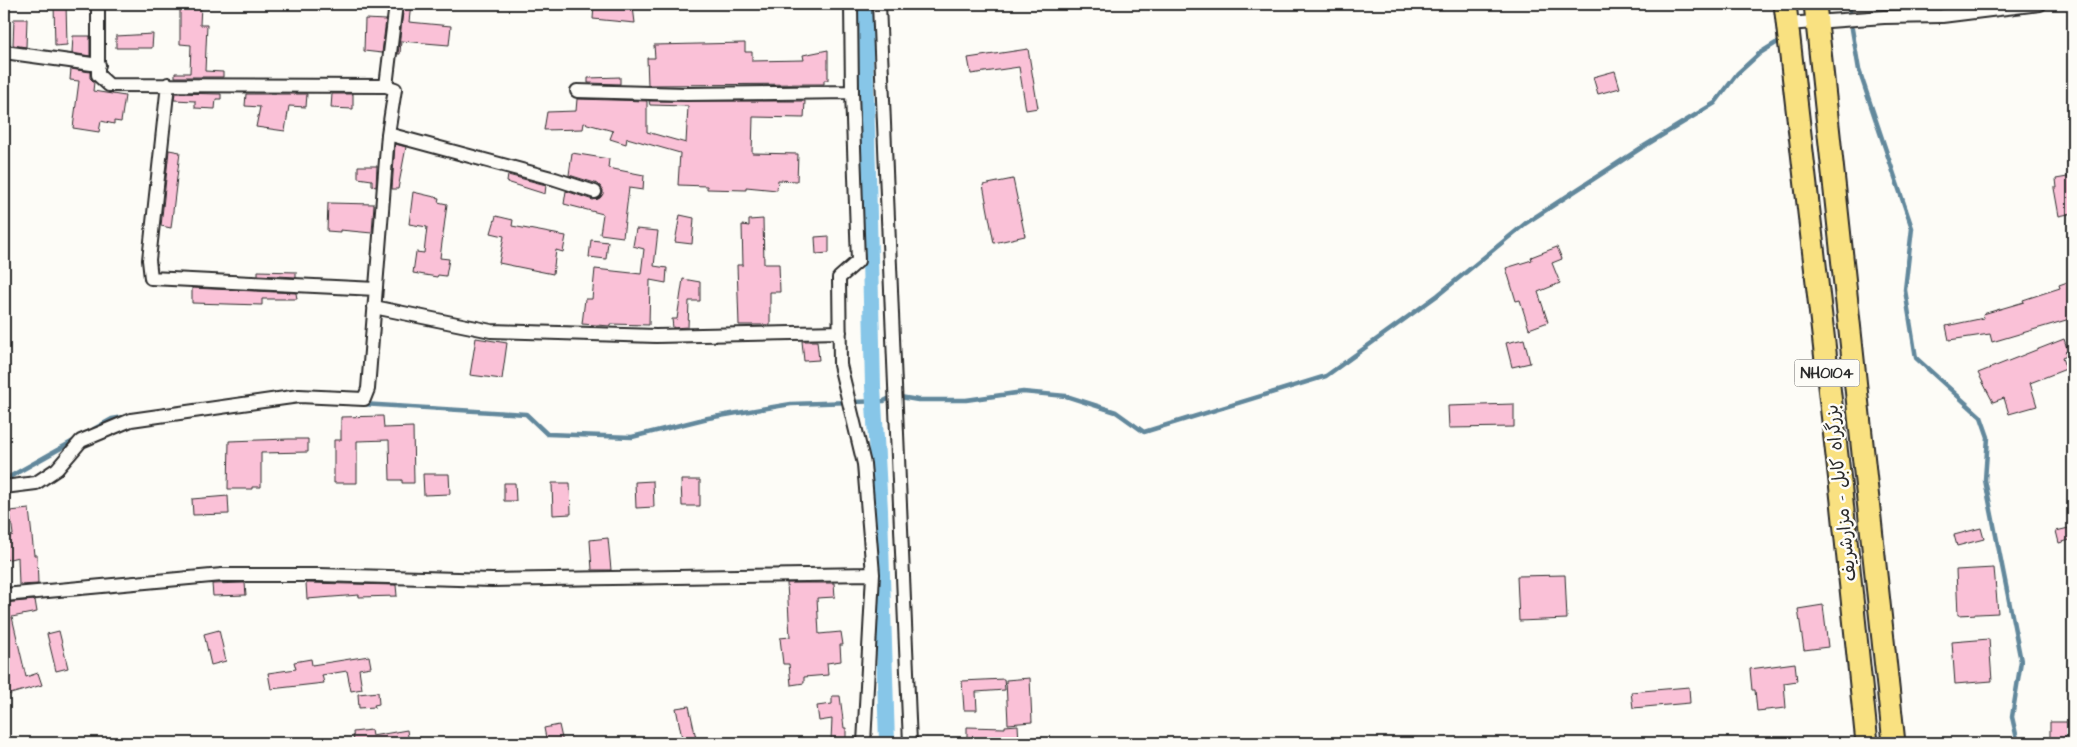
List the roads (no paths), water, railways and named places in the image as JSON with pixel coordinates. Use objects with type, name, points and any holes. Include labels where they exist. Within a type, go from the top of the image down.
[{"type":"highway","name":"بزرگراه کابل - مزارشریف","points":[[1816,13],[1894,743]]},
{"type":"highway","name":"بزرگراه کابل - مزارشریف","points":[[1786,14],[1840,482],[1867,743]]},
{"type":"street","points":[[4,487],[36,483],[57,469],[81,441],[131,420],[299,396],[364,399],[368,389],[388,134],[395,89],[386,86],[168,84],[109,86],[98,75],[98,4]]},
{"type":"street","points":[[386,86],[396,4]]},
{"type":"street","points":[[851,4],[858,261],[839,278],[840,364],[864,464],[873,574],[864,743]]},
{"type":"street","points":[[879,4],[910,743]]},
{"type":"street","points":[[1786,14],[1816,13],[1884,17],[1942,16],[2040,4]]},
{"type":"street","points":[[4,52],[99,65]]},
{"type":"street","points":[[168,84],[149,260],[151,278],[376,289]]},
{"type":"street","points":[[577,91],[686,94],[852,92]]},
{"type":"street","points":[[388,134],[531,172],[595,192]]},
{"type":"street","points":[[374,308],[491,331],[656,336],[840,332]]},
{"type":"street","points":[[4,595],[222,575],[319,575],[492,580],[873,574]]},
{"type":"waterway","points":[[864,4],[873,386],[880,510],[887,743]]},
{"type":"waterway","points":[[1850,4],[1850,13]]},
{"type":"waterway","points":[[1852,29],[1859,70],[1912,228],[1905,290],[1916,358],[1981,417],[1988,437],[1985,480],[2021,661],[2012,717],[2018,743]]},
{"type":"waterway","points":[[362,404],[526,414],[547,434],[632,437],[708,418],[791,404],[884,401],[894,396],[918,400],[966,400],[1023,392],[1066,396],[1116,412],[1144,432],[1326,376],[1438,295],[1526,223],[1641,148],[1715,103],[1737,74],[1760,53],[1776,43]]},
{"type":"waterway","points":[[94,429],[112,419],[124,417]]},
{"type":"waterway","points":[[4,480],[77,439]]}]
